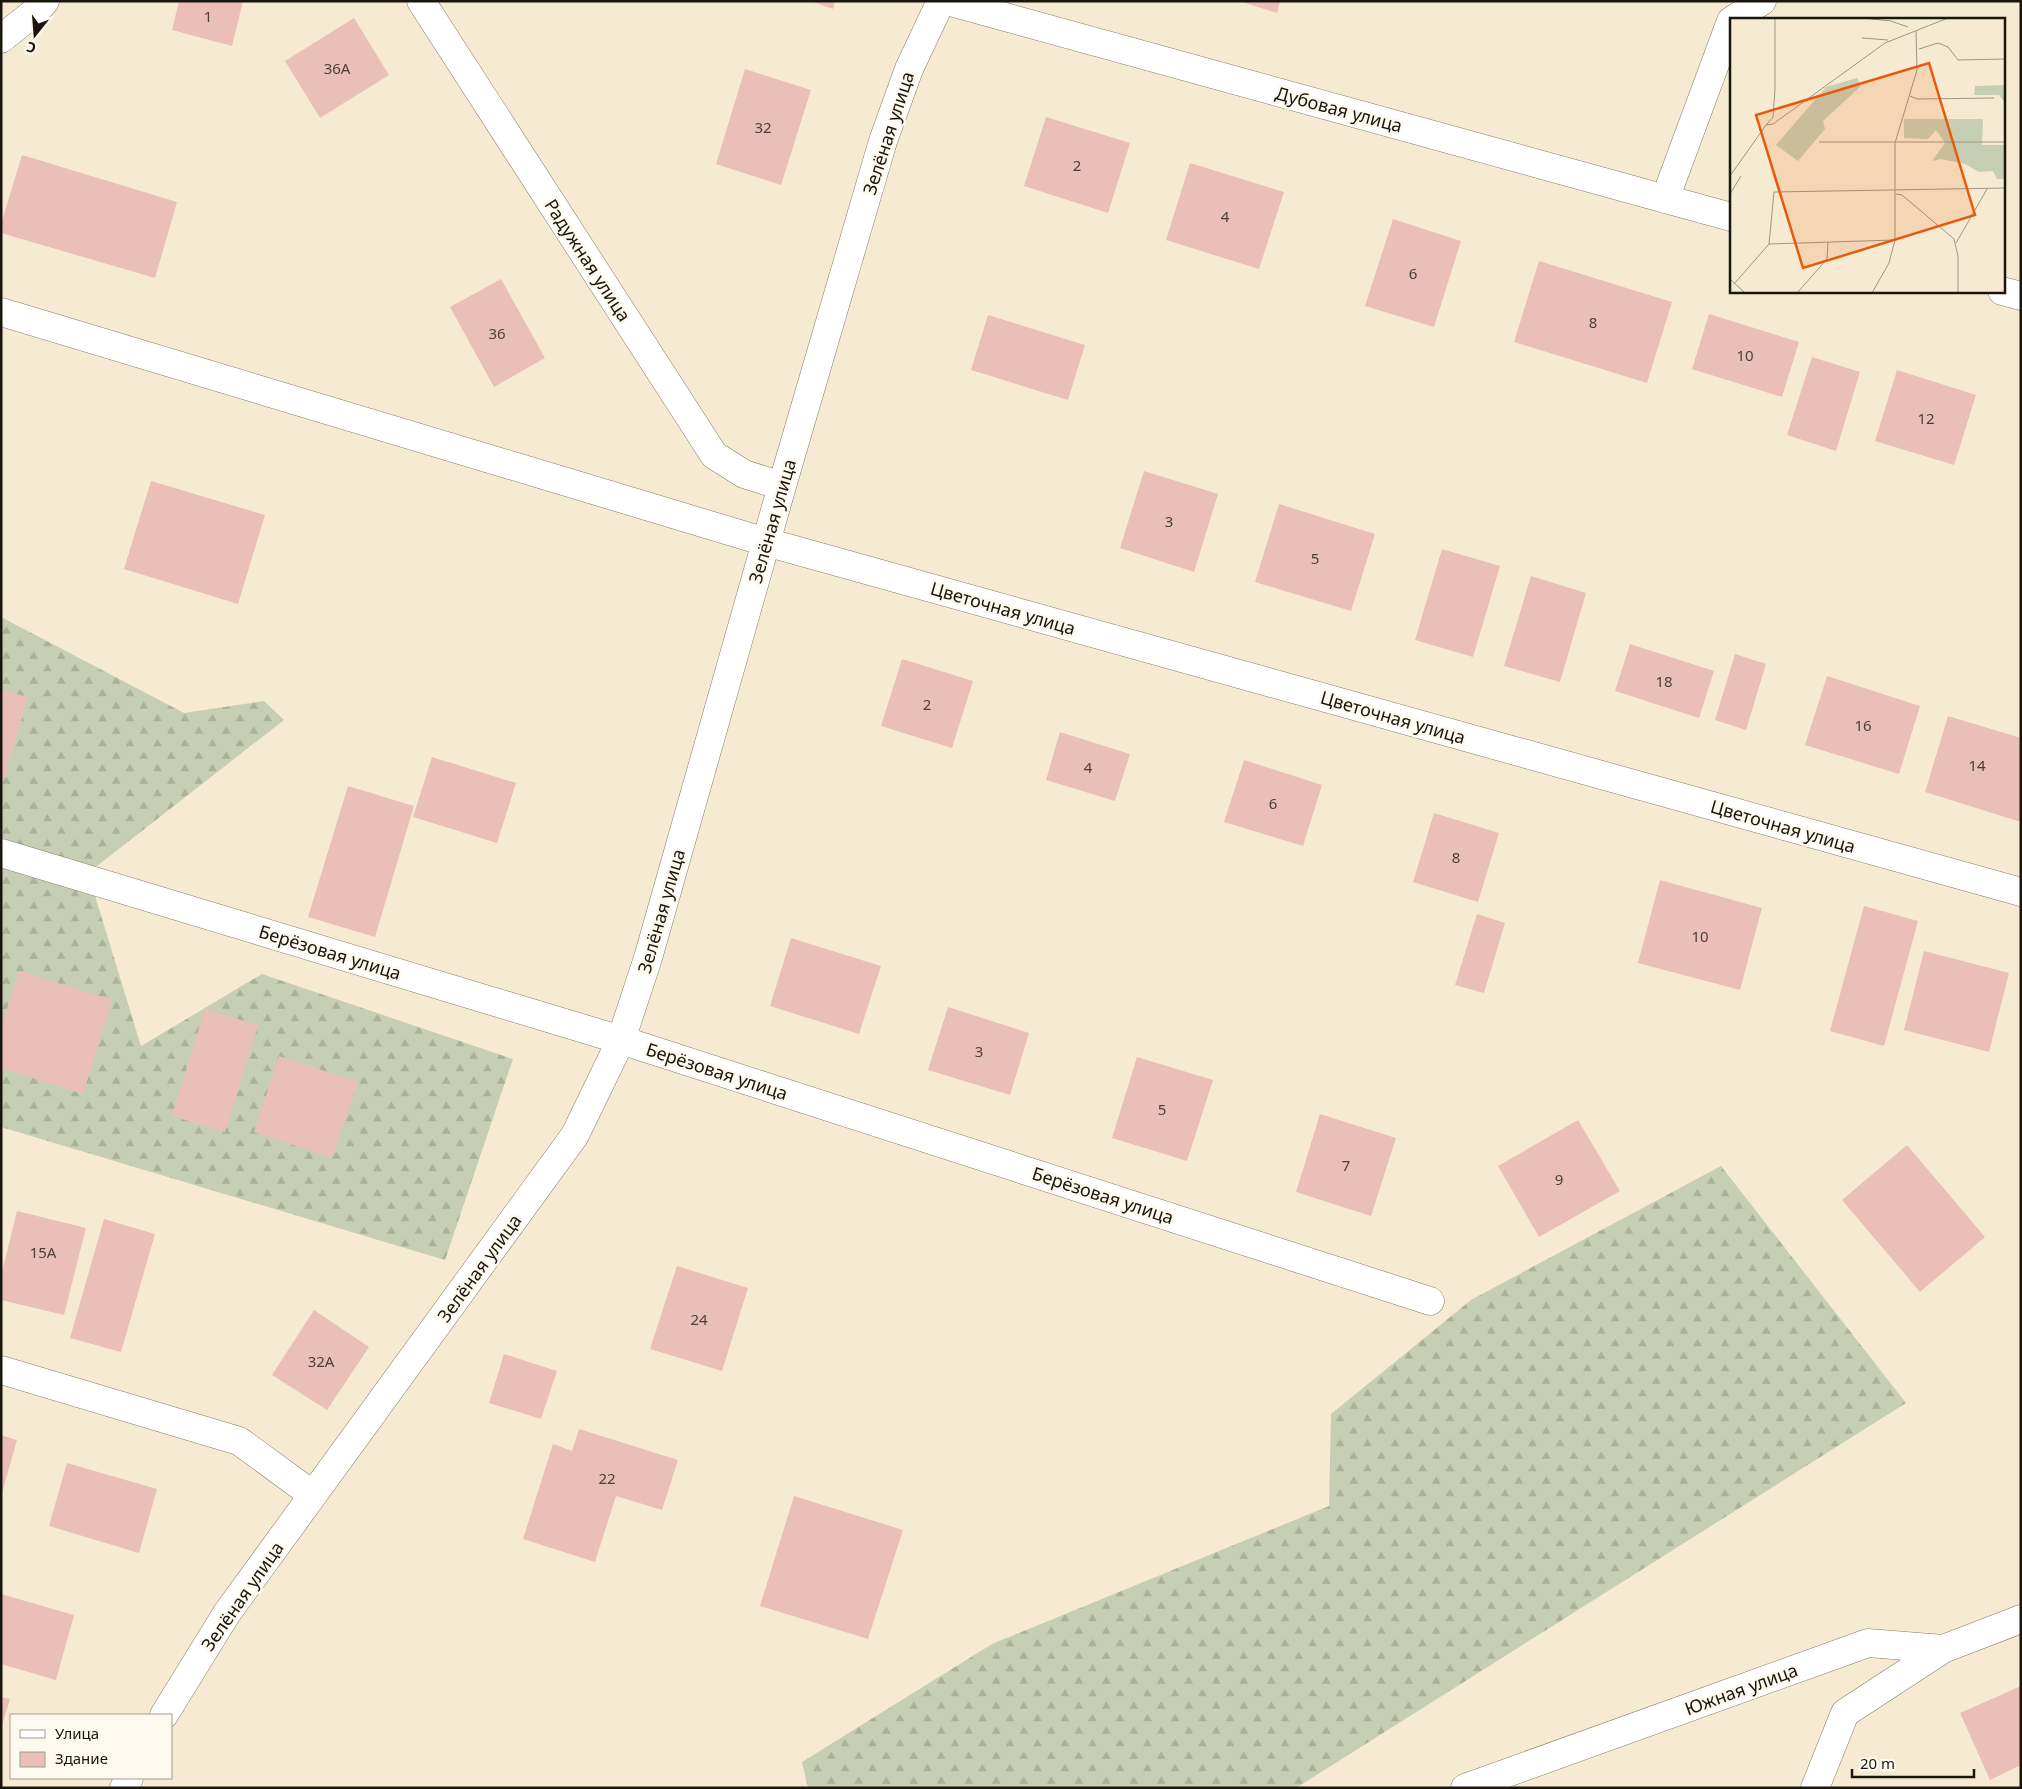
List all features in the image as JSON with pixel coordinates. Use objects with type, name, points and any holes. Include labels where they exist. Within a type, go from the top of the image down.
[{"type":"street","points":[[1,39],[37,10],[45,1]]},
{"type":"street","name":"Радужная улица","points":[[422,1],[714,455],[744,474],[782,486]]},
{"type":"street","name":"Зелёная улица","points":[[165,1714],[227,1612],[575,1135],[621,1040],[648,958],[782,486],[883,141],[909,69],[941,1]]},
{"type":"street","name":"Дубовая улица","points":[[947,1],[1730,217]]},
{"type":"street","points":[[1736,18],[1762,1]]},
{"type":"street","points":[[1665,200],[1730,24]]},
{"type":"street","points":[[2004,292],[2021,296]]},
{"type":"street","name":"Цветочная улица","points":[[1,312],[766,542],[2021,892]]},
{"type":"street","name":"Берёзовая улица","points":[[1,853],[621,1040],[1430,1301]]},
{"type":"street","points":[[1,1370],[239,1441],[313,1495]]},
{"type":"street","name":"Южная улица","points":[[1465,1788],[1868,1643],[1943,1649],[2021,1619]]},
{"type":"street","points":[[1815,1788],[1846,1713],[1943,1649]]},
{"type":"green space","points":[[1,617],[184,713],[264,701],[284,720],[88,873],[141,1046],[262,974],[513,1059],[445,1260],[1,1127]]},
{"type":"green space","points":[[1721,1166],[1906,1403],[1296,1788],[808,1788],[802,1762],[992,1644],[1329,1506],[1331,1414],[1471,1300]]},
{"type":"building","points":[[179,1],[243,1],[232,46],[172,30]]},
{"type":"building","points":[[810,1],[835,1],[833,9]]},
{"type":"building","points":[[1239,1],[1280,1],[1277,13]]},
{"type":"building","points":[[354,18],[389,75],[320,118],[285,61]]},
{"type":"building","points":[[745,69],[811,90],[781,185],[716,164]]},
{"type":"building","points":[[1046,117],[1130,143],[1108,213],[1024,186]]},
{"type":"building","points":[[22,155],[177,202],[155,278],[1,233],[1,224]]},
{"type":"building","points":[[1190,163],[1284,192],[1259,269],[1166,240]]},
{"type":"building","points":[[1393,219],[1461,241],[1434,327],[1365,306]]},
{"type":"building","points":[[1539,261],[1672,302],[1647,383],[1514,342]]},
{"type":"building","points":[[501,279],[545,358],[494,387],[450,307]]},
{"type":"building","points":[[1709,314],[1799,342],[1782,397],[1692,369]]},
{"type":"building","points":[[988,315],[1085,345],[1068,400],[971,370]]},
{"type":"building","points":[[1812,357],[1860,372],[1836,451],[1787,435]]},
{"type":"building","points":[[1897,370],[1976,395],[1954,465],[1875,441]]},
{"type":"building","points":[[1144,471],[1218,494],[1194,572],[1120,548]]},
{"type":"building","points":[[151,481],[265,515],[238,604],[124,569]]},
{"type":"building","points":[[1279,504],[1375,534],[1351,611],[1255,582]]},
{"type":"building","points":[[1442,549],[1500,566],[1473,657],[1415,640]]},
{"type":"building","points":[[1531,576],[1586,593],[1560,682],[1504,666]]},
{"type":"building","points":[[1630,644],[1714,671],[1699,718],[1615,691]]},
{"type":"building","points":[[1735,654],[1766,664],[1746,730],[1715,720]]},
{"type":"building","points":[[902,659],[973,681],[952,748],[881,726]]},
{"type":"building","points":[[1827,676],[1920,706],[1899,774],[1805,745]]},
{"type":"building","points":[[1,690],[28,697],[4,780],[1,779]]},
{"type":"building","points":[[1948,716],[2021,738],[2021,822],[1925,792]]},
{"type":"building","points":[[1060,732],[1130,754],[1115,801],[1046,780]]},
{"type":"building","points":[[432,757],[516,783],[497,843],[413,817]]},
{"type":"building","points":[[1244,760],[1322,785],[1303,846],[1224,822]]},
{"type":"building","points":[[348,786],[414,806],[375,937],[308,917]]},
{"type":"building","points":[[1434,813],[1499,833],[1478,902],[1413,882]]},
{"type":"building","points":[[1660,880],[1762,908],[1740,990],[1638,963]]},
{"type":"building","points":[[1864,906],[1918,921],[1884,1046],[1830,1031]]},
{"type":"building","points":[[1477,914],[1505,923],[1484,993],[1455,985]]},
{"type":"building","points":[[791,938],[881,966],[859,1034],[770,1006]]},
{"type":"building","points":[[1924,951],[2009,973],[1989,1052],[1904,1030]]},
{"type":"building","points":[[19,971],[112,1000],[83,1094],[1,1068],[1,1028]]},
{"type":"building","points":[[948,1007],[1029,1033],[1010,1095],[928,1070]]},
{"type":"building","points":[[205,1009],[258,1025],[225,1132],[172,1116]]},
{"type":"building","points":[[279,1056],[358,1082],[332,1158],[254,1132]]},
{"type":"building","points":[[1137,1057],[1213,1080],[1187,1161],[1112,1138]]},
{"type":"building","points":[[1320,1114],[1396,1138],[1371,1216],[1296,1192]]},
{"type":"building","points":[[1578,1120],[1620,1191],[1539,1237],[1498,1166]]},
{"type":"building","points":[[1907,1145],[1985,1237],[1920,1292],[1842,1200]]},
{"type":"building","points":[[17,1211],[86,1228],[64,1315],[1,1300],[1,1276]]},
{"type":"building","points":[[104,1219],[155,1234],[121,1352],[70,1338]]},
{"type":"building","points":[[677,1266],[748,1288],[722,1371],[650,1349]]},
{"type":"building","points":[[314,1310],[369,1347],[327,1410],[272,1375]]},
{"type":"building","points":[[504,1354],[557,1371],[541,1419],[489,1403]]},
{"type":"building","points":[[579,1429],[678,1460],[662,1510],[616,1496],[595,1562],[523,1539],[553,1444],[572,1451]]},
{"type":"building","points":[[1,1435],[17,1440],[2,1493],[1,1493]]},
{"type":"building","points":[[67,1463],[157,1489],[139,1553],[49,1526]]},
{"type":"building","points":[[794,1496],[903,1530],[868,1639],[760,1606]]},
{"type":"building","points":[[1,1594],[74,1615],[56,1680],[1,1664]]},
{"type":"building","points":[[2021,1686],[2021,1765],[1990,1780],[1960,1713]]},
{"type":"building","points":[[1,1697],[10,1699],[2,1725],[1,1725]]}]
